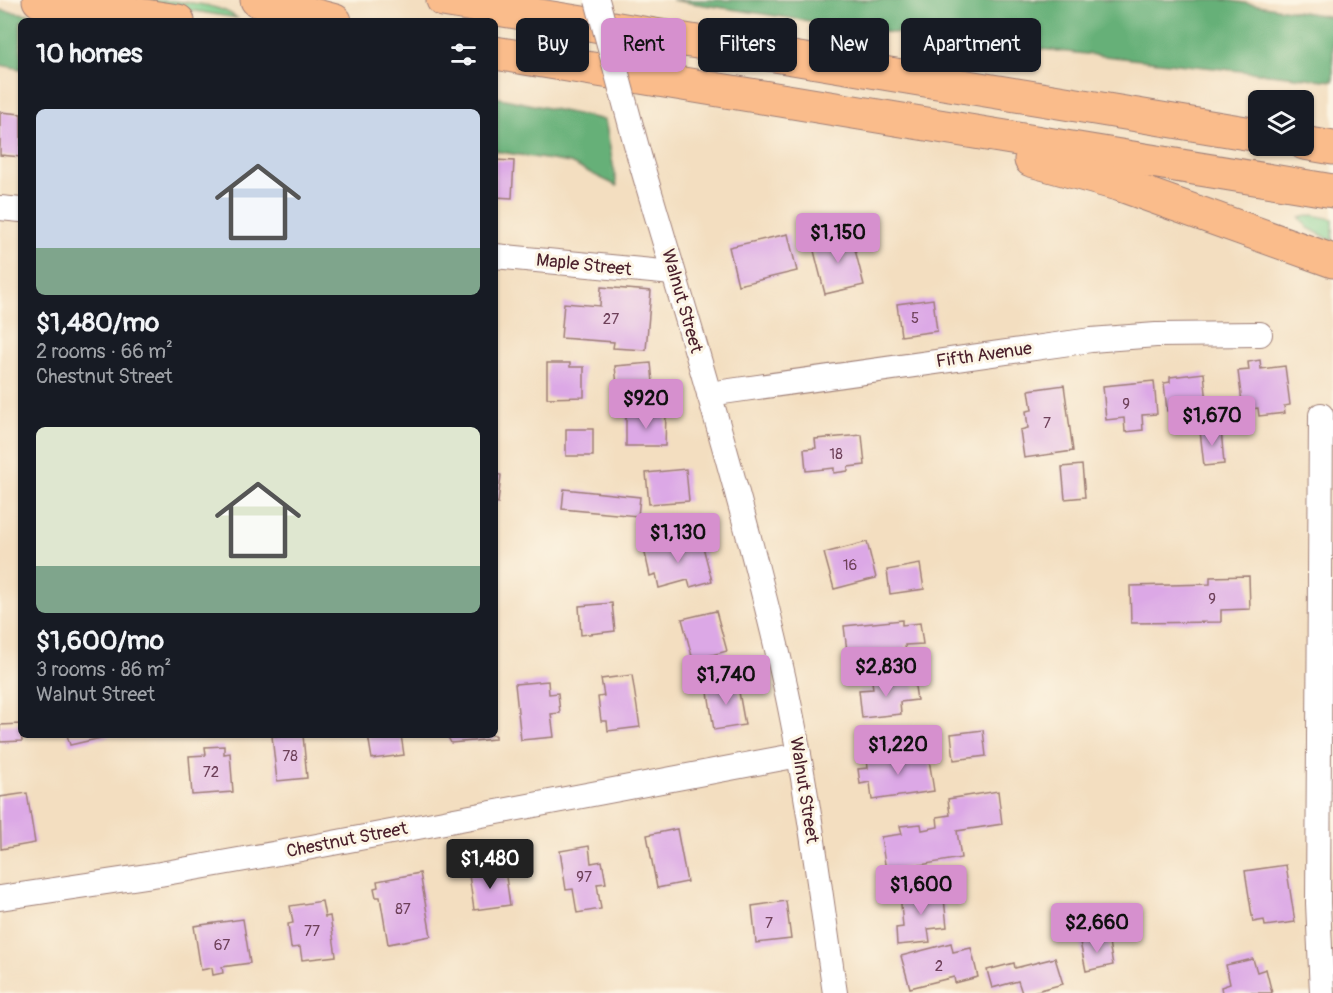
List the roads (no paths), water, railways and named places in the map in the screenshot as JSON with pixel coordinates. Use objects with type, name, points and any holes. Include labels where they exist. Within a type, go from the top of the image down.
[{"type":"highway","points":[[39,0],[158,18]]},
{"type":"highway","points":[[257,0],[324,18]]},
{"type":"highway","points":[[442,0],[1248,133]]},
{"type":"highway","points":[[498,53],[1333,191]]},
{"type":"highway","points":[[498,62],[680,83]]},
{"type":"highway","points":[[1026,97],[1248,122]]},
{"type":"highway","points":[[865,114],[1121,185],[1333,261]]},
{"type":"highway","points":[[1314,129],[1333,132]]},
{"type":"highway","points":[[1314,145],[1333,148]]},
{"type":"street","name":"Walnut Street","points":[[597,0],[640,159],[709,394],[773,635],[799,755],[835,993]]},
{"type":"street","points":[[0,208],[18,210]]},
{"type":"street","name":"Maple Street","points":[[498,256],[673,273]]},
{"type":"street","name":"Fifth Avenue","points":[[709,394],[1091,340],[1156,335],[1260,334]]},
{"type":"street","points":[[1320,415],[1318,903],[1322,993]]},
{"type":"street","name":"Chestnut Street","points":[[0,898],[160,874],[301,849],[799,755]]}]
